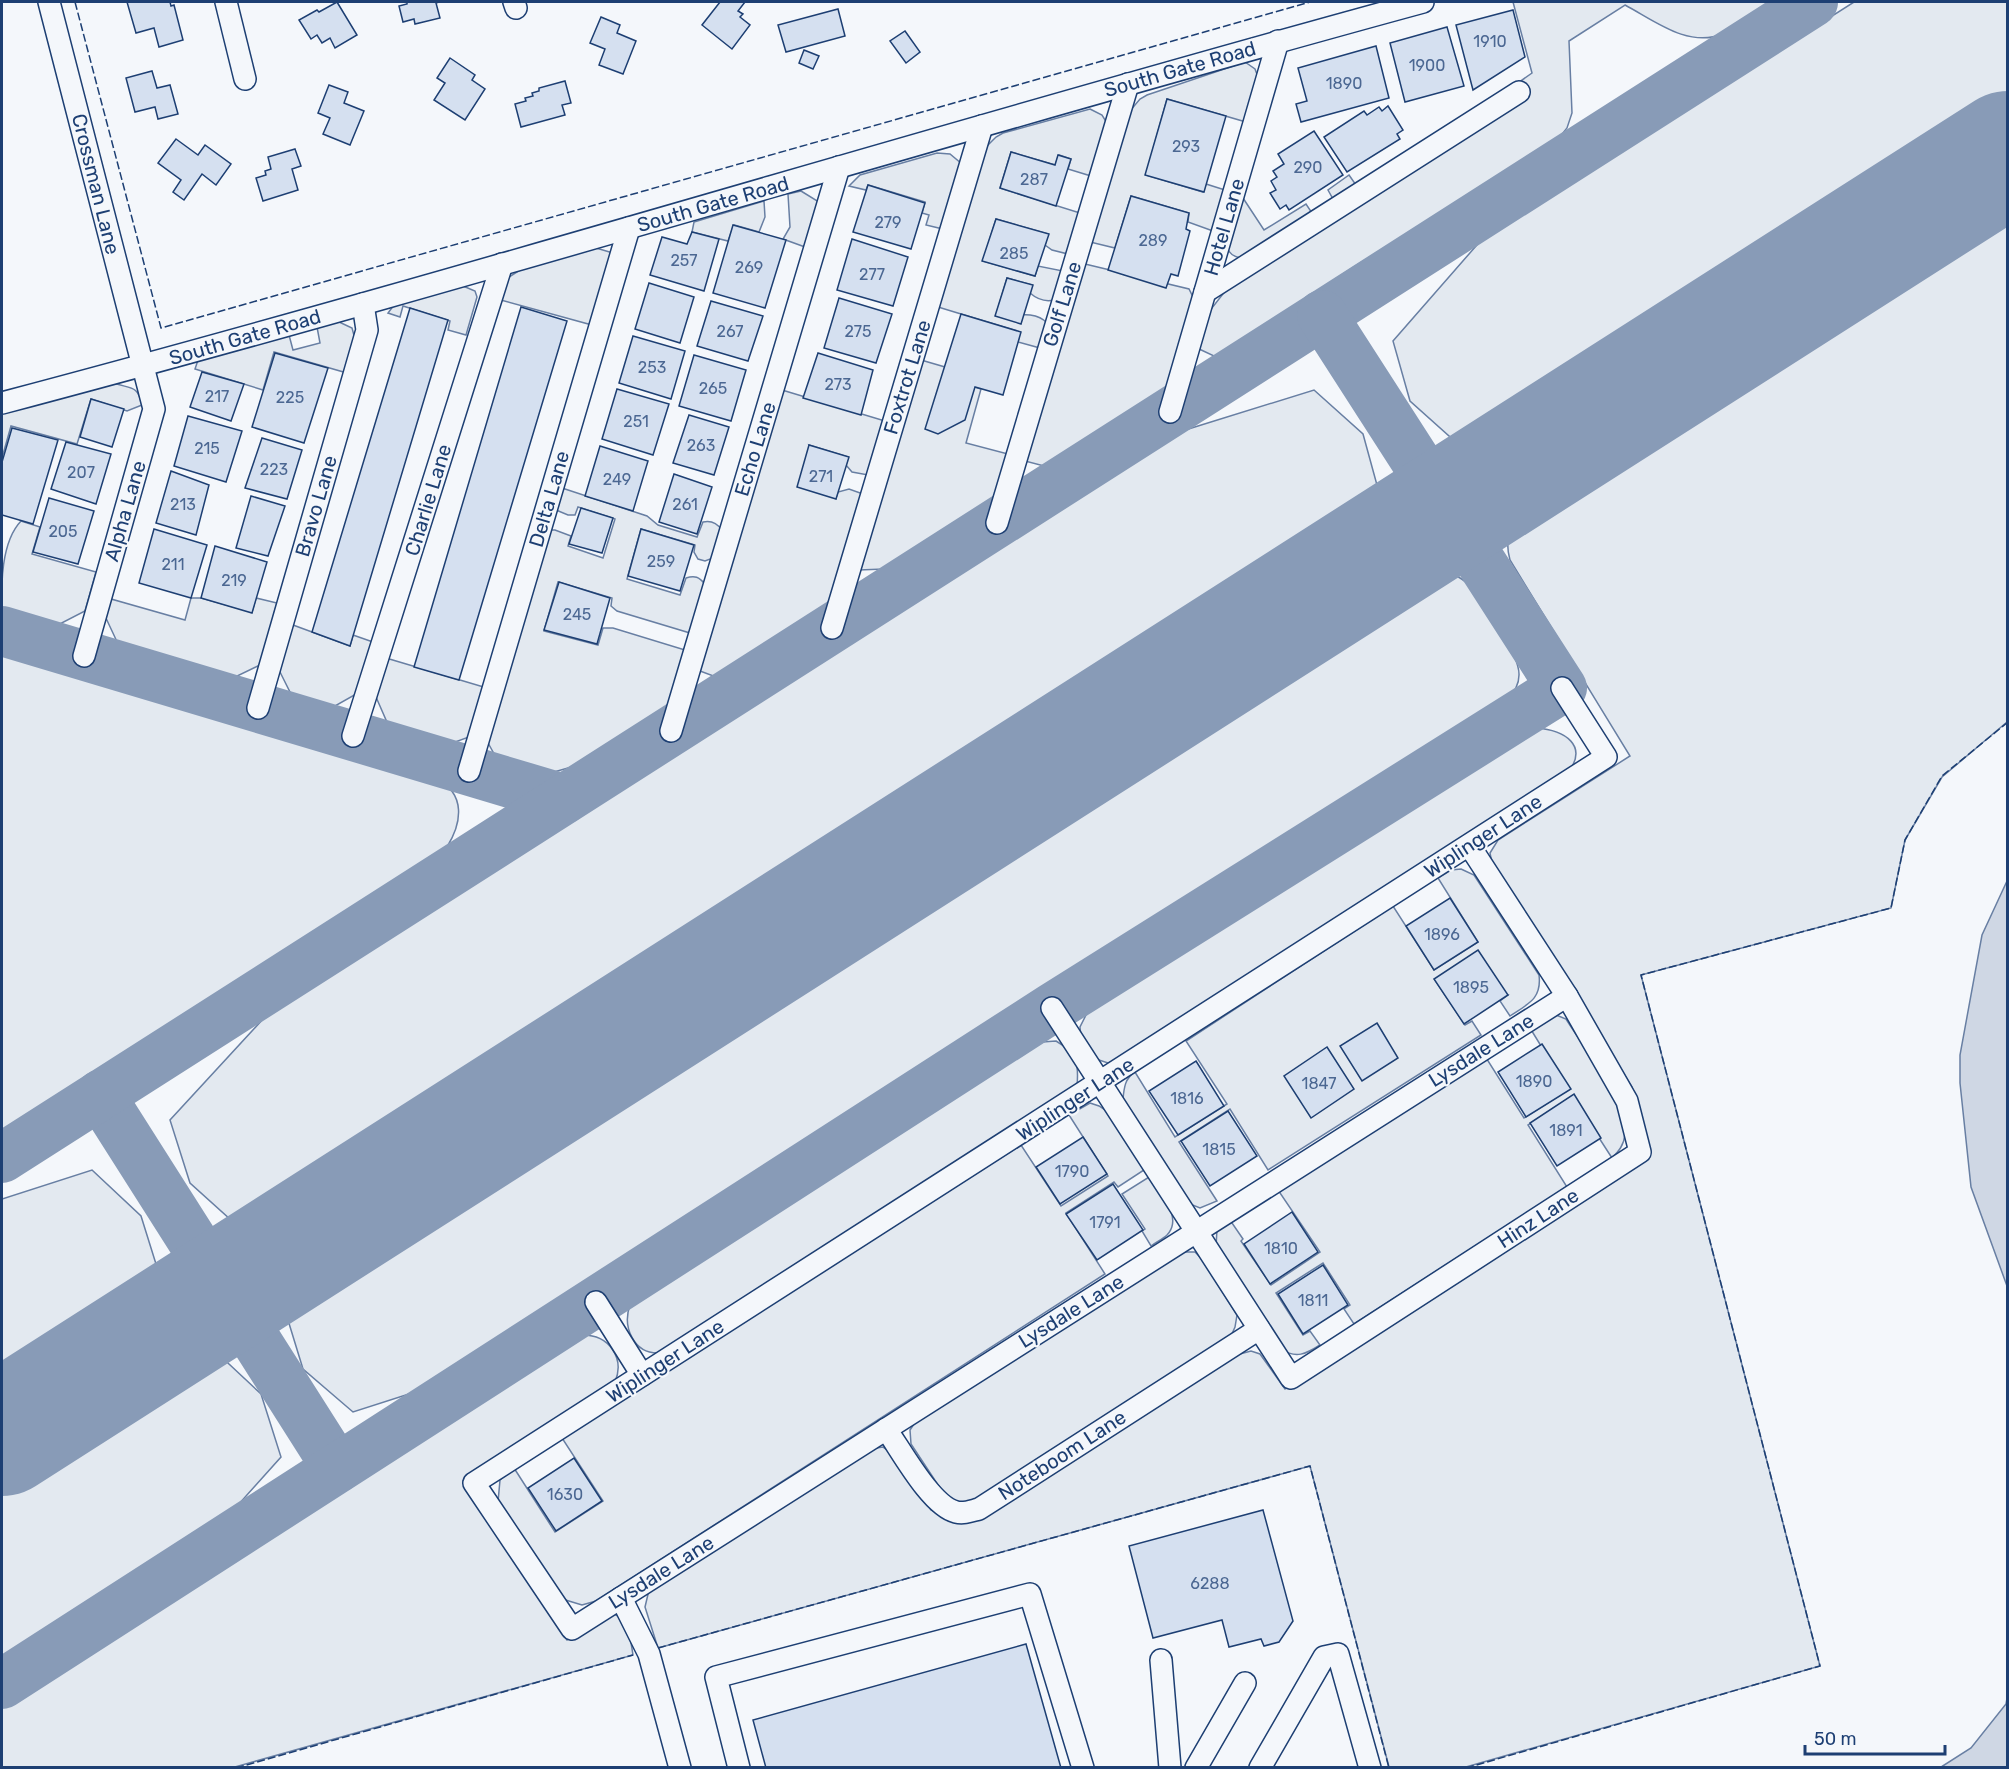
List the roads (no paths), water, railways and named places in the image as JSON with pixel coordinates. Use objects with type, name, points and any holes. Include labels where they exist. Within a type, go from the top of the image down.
[{"type":"street","name":"Crossman Lane","points":[[49,2],[144,366]]},
{"type":"street","points":[[226,2],[245,79]]},
{"type":"street","name":"South Gate Road","points":[[2,404],[363,304],[1278,41],[1424,2]]},
{"type":"street","name":"Hotel Lane","points":[[1170,412],[1278,41]]},
{"type":"street","name":"Golf Lane","points":[[997,523],[1128,84]]},
{"type":"street","points":[[1205,292],[1519,92]]},
{"type":"street","name":"Foxtrot Lane","points":[[832,628],[982,126]]},
{"type":"street","name":"Echo Lane","points":[[671,731],[839,167]]},
{"type":"street","name":"Delta Lane","points":[[469,771],[629,228]]},
{"type":"street","name":"Charlie Lane","points":[[353,736],[502,264]]},
{"type":"street","name":"Bravo Lane","points":[[258,708],[368,330],[363,304]]},
{"type":"street","name":"Alpha Lane","points":[[84,656],[154,409],[144,366]]},
{"type":"street","name":"Wiplinger Lane","points":[[474,1483],[1606,757],[1562,688]]},
{"type":"street","points":[[1469,845],[1566,996]]},
{"type":"street","name":"Lysdale Lane","points":[[474,1483],[572,1629],[1566,996]]},
{"type":"street","name":"Hinz Lane","points":[[1259,1329],[1291,1378],[1640,1152],[1627,1101],[1566,996]]},
{"type":"street","points":[[1052,1008],[1259,1329]]},
{"type":"street","points":[[596,1302],[642,1375]]},
{"type":"street","name":"Noteboom Lane","points":[[886,1429],[934,1499],[955,1512],[965,1513],[979,1509],[1259,1329]]},
{"type":"street","points":[[739,1767],[716,1677],[1030,1594],[1083,1767]]},
{"type":"street","points":[[621,1598],[649,1654],[680,1767]]},
{"type":"street","points":[[1260,1767],[1324,1657],[1338,1654],[1370,1767]]},
{"type":"street","points":[[1161,1660],[1170,1767]]},
{"type":"street","points":[[1196,1767],[1245,1683]]}]
